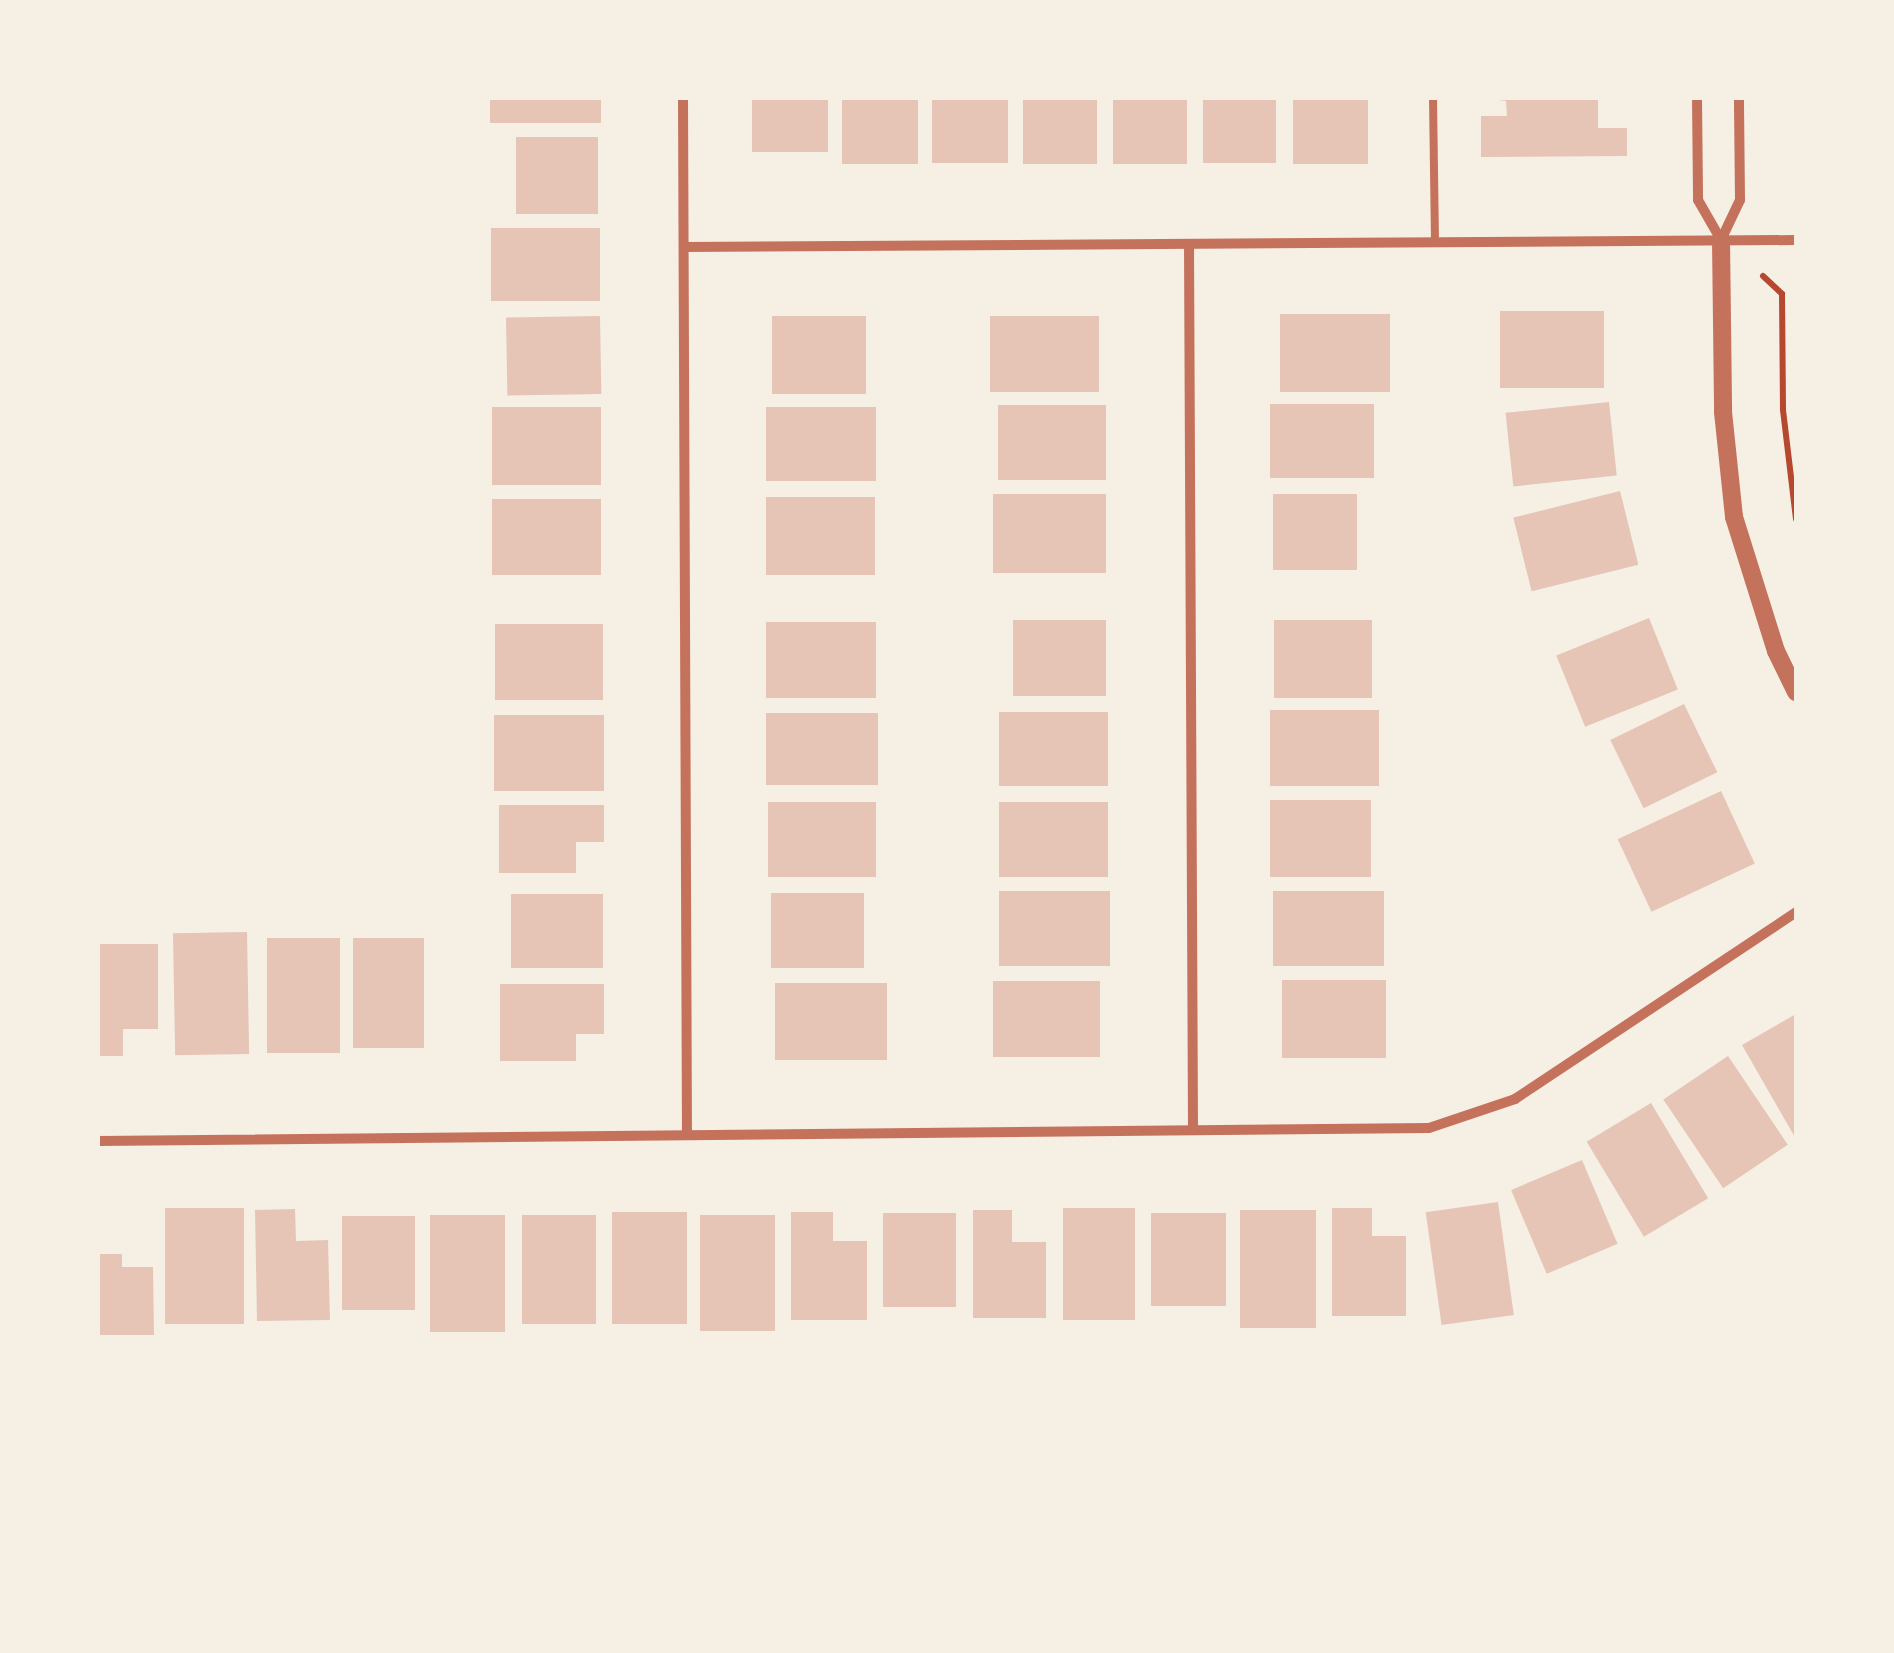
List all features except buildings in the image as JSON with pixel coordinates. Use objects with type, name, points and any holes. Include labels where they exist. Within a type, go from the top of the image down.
[{"type":"street","points":[[683,98],[687,1131]]},
{"type":"street","points":[[1697,98],[1698,200],[1721,240]]},
{"type":"street","points":[[1739,98],[1740,200],[1721,240],[1723,412],[1734,517],[1776,650],[1796,692]]},
{"type":"street","points":[[684,247],[1796,240]]},
{"type":"street","points":[[1189,245],[1192,1128]]},
{"type":"street","points":[[98,1141],[687,1131],[1429,1128],[1516,1100],[1796,912]]},
{"type":"lane","points":[[1433,98],[1436,243]]},
{"type":"path","points":[[1763,276],[1782,294],[1783,410],[1796,518]]}]
